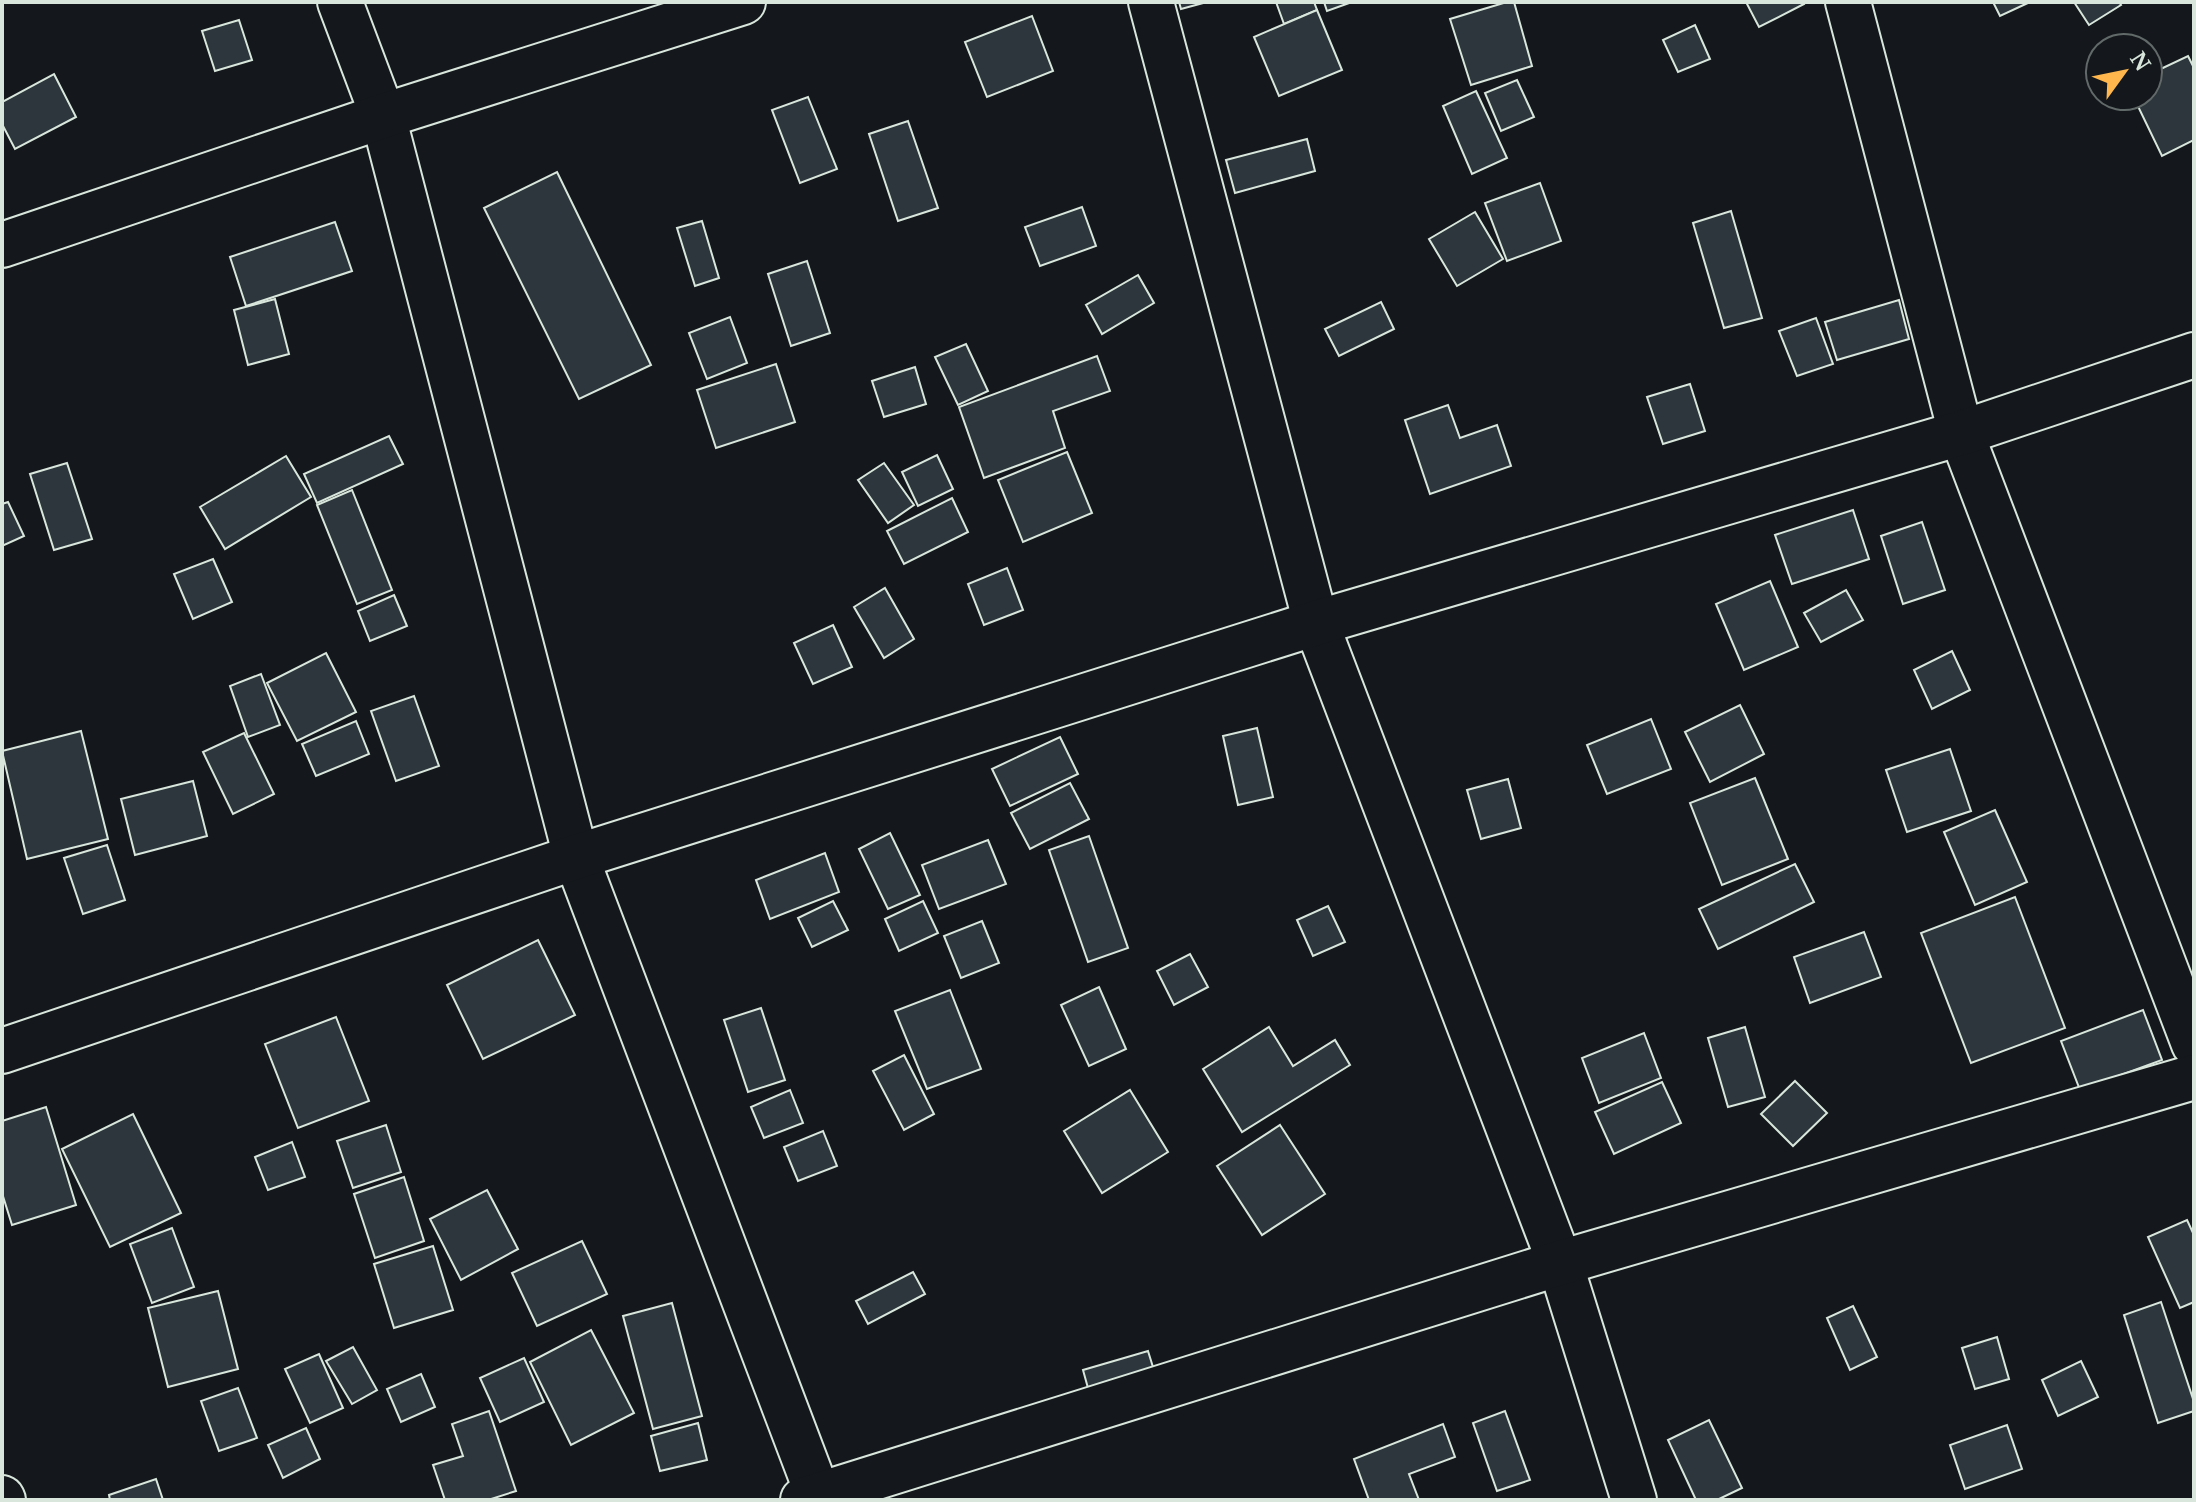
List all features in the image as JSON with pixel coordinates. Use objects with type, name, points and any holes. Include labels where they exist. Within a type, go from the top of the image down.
[{"type":"street","points":[[340,2],[383,116],[576,857],[814,1498],[1560,1263],[2194,1077]]},
{"type":"street","points":[[2,245],[383,116],[743,2]]},
{"type":"street","points":[[1151,2],[1316,623],[1560,1263],[1634,1500]]},
{"type":"street","points":[[1848,2],[1961,433],[2194,1044]]},
{"type":"street","points":[[2,1051],[576,857],[1316,623],[1961,433],[2194,355]]},
{"type":"building","points":[[1179,2],[1207,2],[1181,9]]},
{"type":"building","points":[[1276,2],[1314,2],[1317,10],[1284,24]]},
{"type":"building","points":[[1324,2],[1352,2],[1327,11]]},
{"type":"building","points":[[1514,2],[1532,66],[1471,85],[1450,19]]},
{"type":"building","points":[[1746,2],[1803,2],[1804,4],[1759,27]]},
{"type":"building","points":[[1993,2],[2030,2],[2000,16]]},
{"type":"building","points":[[2074,2],[2119,2],[2121,5],[2089,25]]},
{"type":"building","points":[[1317,10],[1342,70],[1279,96],[1254,37]]},
{"type":"building","points":[[1032,16],[1053,71],[987,97],[965,42]]},
{"type":"building","points":[[239,20],[252,60],[215,71],[202,31]]},
{"type":"building","points":[[1695,25],[1710,59],[1678,72],[1663,40]]},
{"type":"building","points":[[2188,56],[2194,68],[2194,140],[2162,156],[2141,112],[2164,112],[2164,67]]},
{"type":"building","points":[[54,74],[76,117],[15,149],[2,124],[2,102]]},
{"type":"building","points":[[1517,80],[1534,117],[1501,131],[1485,93]]},
{"type":"building","points":[[1476,91],[1507,158],[1472,174],[1443,106]]},
{"type":"building","points":[[808,97],[837,169],[800,183],[772,110]]},
{"type":"building","points":[[908,121],[938,208],[898,221],[869,134]]},
{"type":"building","points":[[1307,139],[1315,171],[1235,193],[1226,160]]},
{"type":"building","points":[[557,172],[651,365],[579,399],[484,208]]},
{"type":"building","points":[[1540,183],[1561,241],[1507,261],[1485,203]]},
{"type":"building","points":[[1082,207],[1096,246],[1040,266],[1025,227]]},
{"type":"building","points":[[1731,211],[1762,318],[1724,328],[1693,223]]},
{"type":"building","points":[[1475,212],[1503,259],[1457,286],[1429,239]]},
{"type":"building","points":[[702,221],[719,278],[695,286],[677,228]]},
{"type":"building","points":[[335,222],[352,271],[246,306],[230,257]]},
{"type":"building","points":[[807,261],[830,333],[791,346],[768,274]]},
{"type":"building","points":[[1138,275],[1154,303],[1102,334],[1086,305]]},
{"type":"building","points":[[275,299],[289,354],[248,365],[234,310]]},
{"type":"building","points":[[1899,300],[1909,339],[1837,360],[1825,322]]},
{"type":"building","points":[[1381,302],[1394,329],[1339,356],[1325,329]]},
{"type":"building","points":[[730,317],[747,363],[707,379],[689,333]]},
{"type":"building","points":[[1816,318],[1833,364],[1797,376],[1779,331]]},
{"type":"building","points":[[966,344],[988,391],[958,405],[935,357]]},
{"type":"building","points":[[1097,356],[1110,391],[1053,411],[1065,448],[984,478],[959,407]]},
{"type":"building","points":[[776,364],[795,422],[716,448],[697,390]]},
{"type":"building","points":[[915,367],[926,404],[884,417],[872,381]]},
{"type":"building","points":[[1690,384],[1705,431],[1663,444],[1647,397]]},
{"type":"building","points":[[1448,405],[1460,438],[1497,425],[1511,466],[1430,494],[1405,420]]},
{"type":"building","points":[[389,436],[403,464],[317,503],[304,474]]},
{"type":"building","points":[[1067,452],[1092,513],[1023,542],[998,480]]},
{"type":"building","points":[[937,455],[953,489],[918,506],[902,472]]},
{"type":"building","points":[[286,456],[311,497],[225,549],[200,507]]},
{"type":"building","points":[[67,463],[92,539],[54,550],[30,474]]},
{"type":"building","points":[[884,463],[914,505],[888,523],[858,480]]},
{"type":"building","points":[[352,490],[392,590],[357,604],[317,505]]},
{"type":"building","points":[[952,498],[968,532],[904,564],[887,531]]},
{"type":"building","points":[[8,502],[24,536],[2,546],[2,504]]},
{"type":"building","points":[[1853,510],[1869,559],[1792,584],[1775,535]]},
{"type":"building","points":[[1922,522],[1945,590],[1903,604],[1881,536]]},
{"type":"building","points":[[213,559],[232,602],[193,619],[174,574]]},
{"type":"building","points":[[1007,568],[1023,610],[984,625],[968,584]]},
{"type":"building","points":[[1770,581],[1798,647],[1744,670],[1716,604]]},
{"type":"building","points":[[885,588],[914,639],[884,658],[854,607]]},
{"type":"building","points":[[1846,590],[1863,620],[1821,642],[1804,613]]},
{"type":"building","points":[[394,595],[407,626],[370,641],[358,611]]},
{"type":"building","points":[[833,625],[852,667],[813,684],[794,643]]},
{"type":"building","points":[[1952,651],[1970,690],[1932,709],[1914,670]]},
{"type":"building","points":[[326,653],[356,712],[297,741],[267,683]]},
{"type":"building","points":[[261,674],[280,725],[248,737],[230,686]]},
{"type":"building","points":[[414,696],[439,766],[396,781],[371,711]]},
{"type":"building","points":[[1740,705],[1764,754],[1710,782],[1685,732]]},
{"type":"building","points":[[1651,719],[1671,769],[1607,794],[1587,745]]},
{"type":"building","points":[[356,721],[369,754],[316,776],[302,744]]},
{"type":"building","points":[[1257,728],[1273,797],[1238,805],[1223,736]]},
{"type":"building","points":[[81,731],[108,839],[27,859],[2,751]]},
{"type":"building","points":[[244,733],[274,794],[233,814],[203,752]]},
{"type":"building","points":[[1060,737],[1078,774],[1010,806],[992,769]]},
{"type":"building","points":[[1950,749],[1971,811],[1907,832],[1886,770]]},
{"type":"building","points":[[1755,778],[1788,859],[1722,885],[1690,803]]},
{"type":"building","points":[[1508,779],[1521,828],[1481,839],[1467,790]]},
{"type":"building","points":[[193,781],[207,836],[135,855],[121,799]]},
{"type":"building","points":[[1070,783],[1089,819],[1030,849],[1011,813]]},
{"type":"building","points":[[1995,810],[2027,882],[1975,905],[1944,832]]},
{"type":"building","points":[[890,833],[920,895],[888,909],[859,849]]},
{"type":"building","points":[[1089,836],[1128,948],[1088,962],[1049,850]]},
{"type":"building","points":[[988,840],[1006,884],[939,909],[922,865]]},
{"type":"building","points":[[107,845],[125,900],[83,914],[64,858]]},
{"type":"building","points":[[825,853],[839,892],[770,919],[756,880]]},
{"type":"building","points":[[1795,864],[1814,902],[1718,949],[1699,909]]},
{"type":"building","points":[[2015,897],[2065,1028],[1971,1063],[1921,933]]},
{"type":"building","points":[[833,901],[848,930],[812,947],[798,918]]},
{"type":"building","points":[[923,901],[938,933],[899,951],[885,919]]},
{"type":"building","points":[[1328,906],[1345,942],[1313,956],[1297,920]]},
{"type":"building","points":[[982,921],[999,963],[961,978],[944,936]]},
{"type":"building","points":[[1864,932],[1881,977],[1810,1003],[1794,957]]},
{"type":"building","points":[[538,940],[575,1015],[483,1059],[447,985]]},
{"type":"building","points":[[1190,954],[1208,987],[1174,1005],[1157,971]]},
{"type":"building","points":[[1099,987],[1126,1049],[1089,1066],[1061,1005]]},
{"type":"building","points":[[950,990],[981,1069],[927,1089],[895,1011]]},
{"type":"building","points":[[761,1008],[785,1080],[748,1092],[724,1020]]},
{"type":"building","points":[[2143,1010],[2162,1060],[2080,1090],[2061,1041]]},
{"type":"building","points":[[336,1017],[369,1101],[298,1128],[265,1044]]},
{"type":"building","points":[[1269,1027],[1293,1066],[1335,1040],[1350,1065],[1242,1132],[1203,1069]]},
{"type":"building","points":[[1745,1027],[1765,1097],[1728,1107],[1708,1038]]},
{"type":"building","points":[[1644,1033],[1661,1078],[1599,1103],[1582,1058]]},
{"type":"building","points":[[904,1055],[934,1114],[904,1130],[873,1071]]},
{"type":"building","points":[[1795,1081],[1827,1113],[1793,1146],[1761,1114]]},
{"type":"building","points":[[1662,1082],[1681,1123],[1614,1154],[1595,1112]]},
{"type":"building","points":[[790,1090],[803,1123],[764,1138],[751,1107]]},
{"type":"building","points":[[1130,1090],[1168,1152],[1102,1193],[1064,1131]]},
{"type":"building","points":[[46,1107],[76,1205],[12,1225],[2,1193],[2,1121]]},
{"type":"building","points":[[133,1114],[181,1213],[110,1247],[62,1149]]},
{"type":"building","points":[[386,1125],[401,1172],[353,1188],[337,1141]]},
{"type":"building","points":[[1280,1125],[1325,1194],[1262,1235],[1217,1166]]},
{"type":"building","points":[[823,1131],[837,1166],[798,1181],[784,1147]]},
{"type":"building","points":[[292,1142],[305,1177],[268,1190],[255,1157]]},
{"type":"building","points":[[404,1177],[424,1241],[375,1258],[354,1194]]},
{"type":"building","points":[[487,1190],[518,1249],[461,1280],[430,1219]]},
{"type":"building","points":[[2187,1220],[2194,1235],[2194,1302],[2180,1308],[2148,1237]]},
{"type":"building","points":[[172,1228],[194,1287],[152,1303],[130,1244]]},
{"type":"building","points":[[582,1241],[607,1294],[537,1326],[512,1273]]},
{"type":"building","points":[[433,1246],[453,1310],[394,1328],[374,1264]]},
{"type":"building","points":[[913,1272],[925,1294],[868,1324],[856,1301]]},
{"type":"building","points":[[218,1291],[238,1369],[168,1387],[148,1308]]},
{"type":"building","points":[[2161,1302],[2194,1402],[2194,1411],[2158,1423],[2124,1315]]},
{"type":"building","points":[[672,1303],[702,1416],[653,1429],[623,1316]]},
{"type":"building","points":[[1853,1306],[1877,1357],[1850,1370],[1827,1318]]},
{"type":"building","points":[[591,1330],[634,1413],[571,1445],[530,1362]]},
{"type":"building","points":[[1997,1337],[2009,1379],[1975,1389],[1962,1348]]},
{"type":"building","points":[[353,1347],[377,1390],[352,1404],[326,1361]]},
{"type":"building","points":[[1148,1351],[1157,1380],[1091,1399],[1083,1370]]},
{"type":"building","points":[[319,1354],[343,1408],[310,1423],[285,1369]]},
{"type":"building","points":[[524,1358],[544,1402],[500,1422],[480,1378]]},
{"type":"building","points":[[2081,1361],[2098,1397],[2058,1416],[2042,1380]]},
{"type":"building","points":[[421,1374],[435,1407],[401,1422],[387,1389]]},
{"type":"building","points":[[238,1388],[257,1438],[219,1451],[201,1401]]},
{"type":"building","points":[[489,1411],[516,1491],[488,1500],[445,1500],[433,1465],[463,1456],[452,1424]]},
{"type":"building","points":[[1505,1411],[1530,1480],[1497,1491],[1473,1423]]},
{"type":"building","points":[[1709,1420],[1742,1488],[1717,1500],[1696,1500],[1668,1440]]},
{"type":"building","points":[[698,1423],[707,1460],[660,1471],[651,1436]]},
{"type":"building","points":[[1443,1424],[1455,1457],[1409,1474],[1419,1500],[1369,1500],[1354,1459]]},
{"type":"building","points":[[2007,1425],[2022,1469],[1965,1489],[1950,1445]]},
{"type":"building","points":[[306,1428],[320,1459],[283,1478],[268,1445]]},
{"type":"building","points":[[156,1479],[163,1500],[110,1500],[109,1495]]}]
